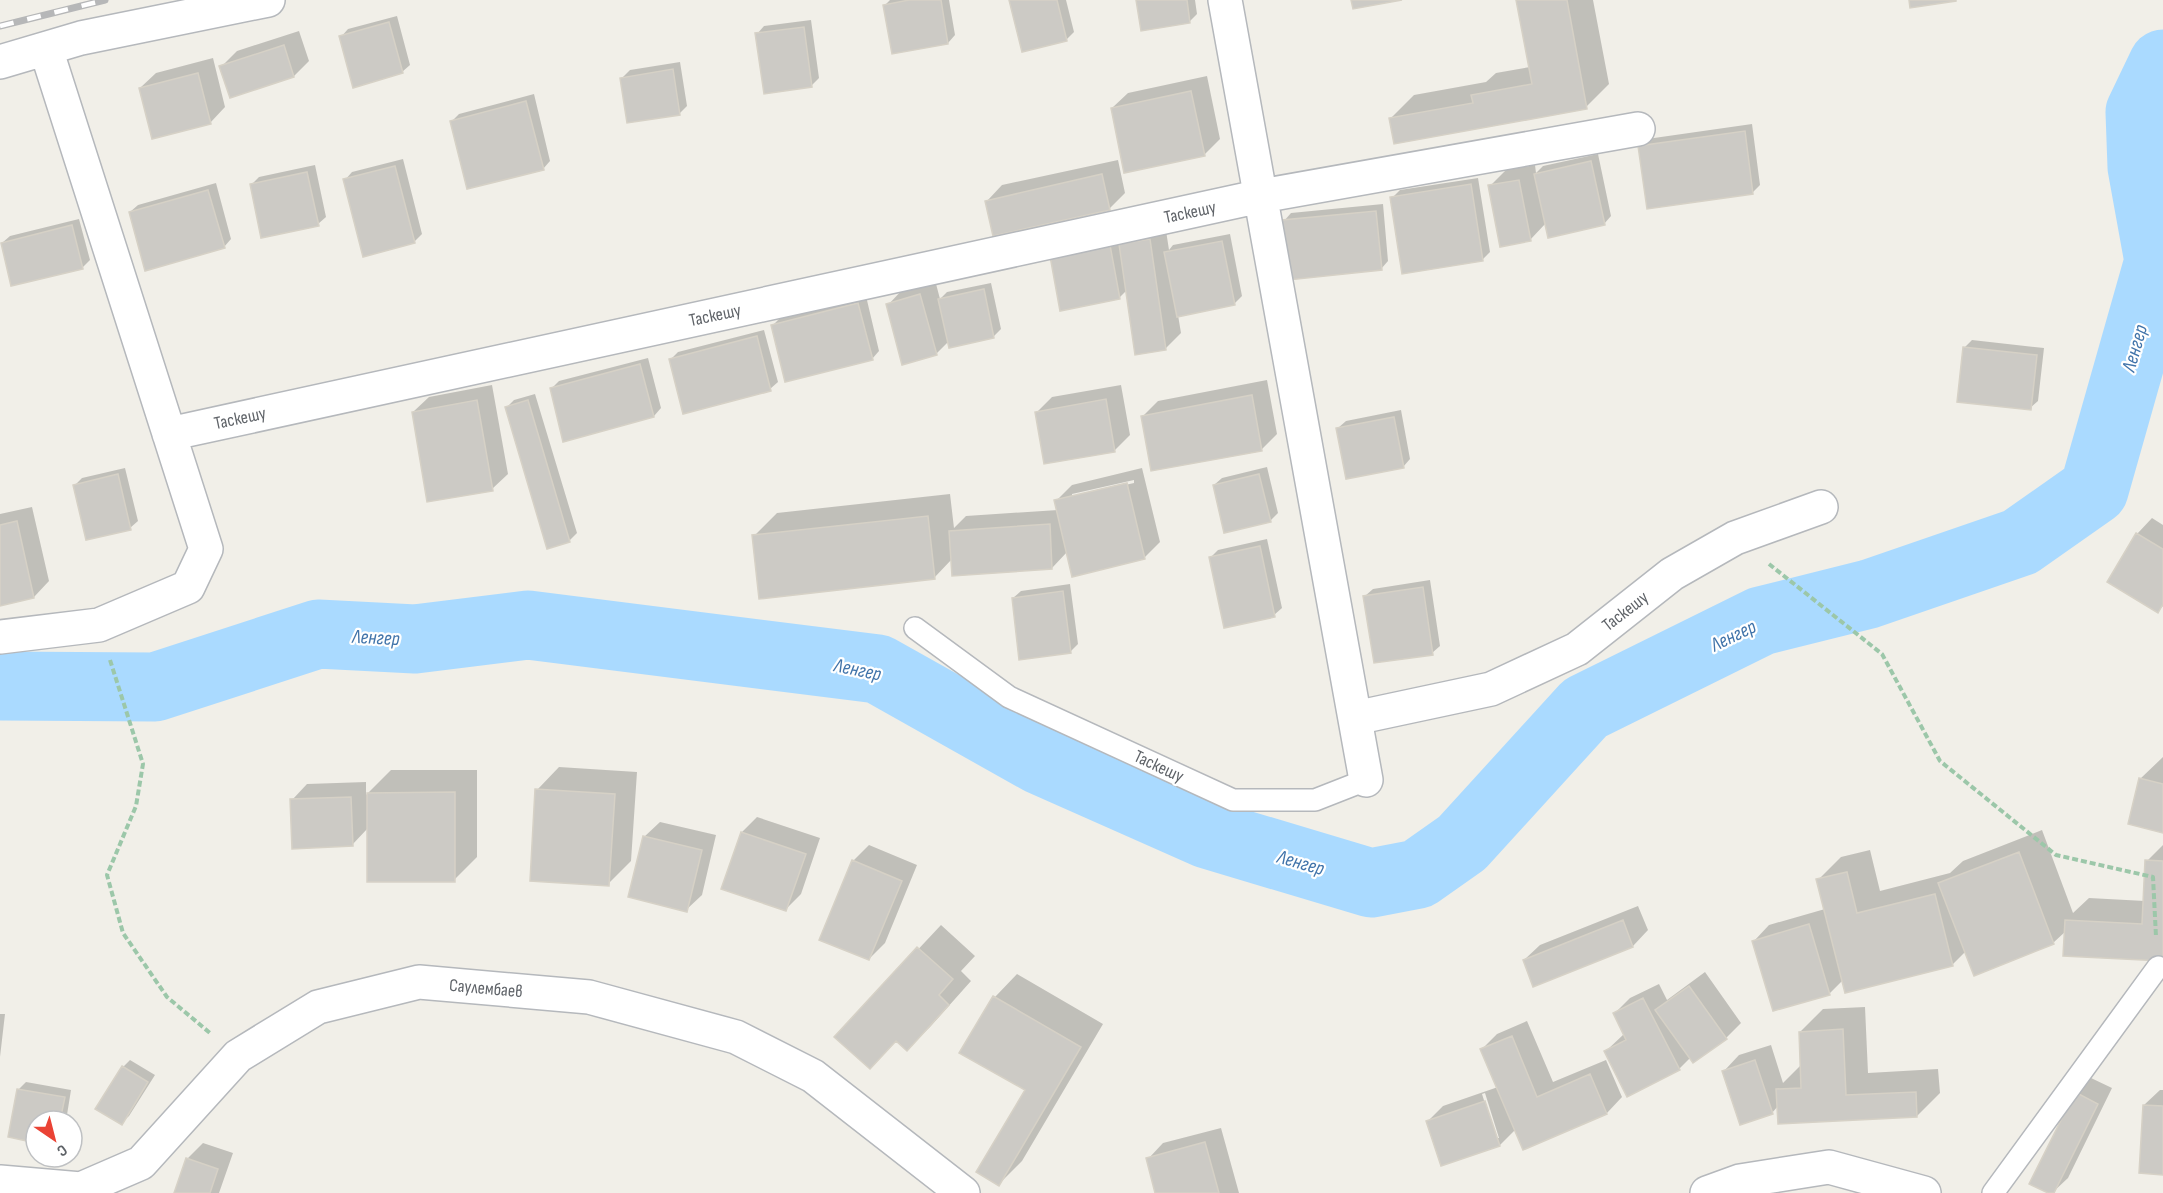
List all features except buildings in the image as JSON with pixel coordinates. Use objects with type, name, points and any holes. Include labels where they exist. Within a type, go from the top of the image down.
[{"type":"street","points":[[0,62],[81,38],[268,0]]},
{"type":"street","name":"Таскешу","points":[[1225,0],[1366,780]]},
{"type":"street","points":[[0,637],[99,625],[188,587],[206,549],[46,49]]},
{"type":"street","name":"Таскешу","points":[[170,434],[1261,196],[1638,129]]},
{"type":"street","name":"Таскешу","points":[[1355,718],[1491,689],[1577,649],[1672,574],[1735,538],[1821,507]]},
{"type":"street","name":"Саулембаев","points":[[15,1186],[81,1189],[141,1163],[238,1056],[318,1007],[419,982],[589,997],[736,1037],[813,1076],[963,1193]]},
{"type":"street","points":[[1707,1193],[1740,1181],[1829,1167],[1898,1190]]},
{"type":"lane","name":"Таскешу","points":[[915,628],[1009,697],[1233,800],[1315,800],[1366,780]]},
{"type":"lane","points":[[1993,1193],[2158,967]]},
{"type":"path","points":[[1735,538],[1882,654],[1940,760],[2056,855],[2152,877],[2158,967]]},
{"type":"path","points":[[99,625],[143,764],[136,806],[107,875],[123,933],[167,996],[238,1056]]},
{"type":"waterway","name":"Ленгер","points":[[0,686],[155,687],[318,634],[415,639],[528,625],[878,669],[1040,760],[1207,834],[1371,883],[1418,874],[1462,843],[1585,708],[1761,621],[1869,594],[2020,542],[2094,490],[2159,261],[2142,167],[2140,112],[2163,64]]},
{"type":"railway","points":[[0,26],[105,0]]}]
